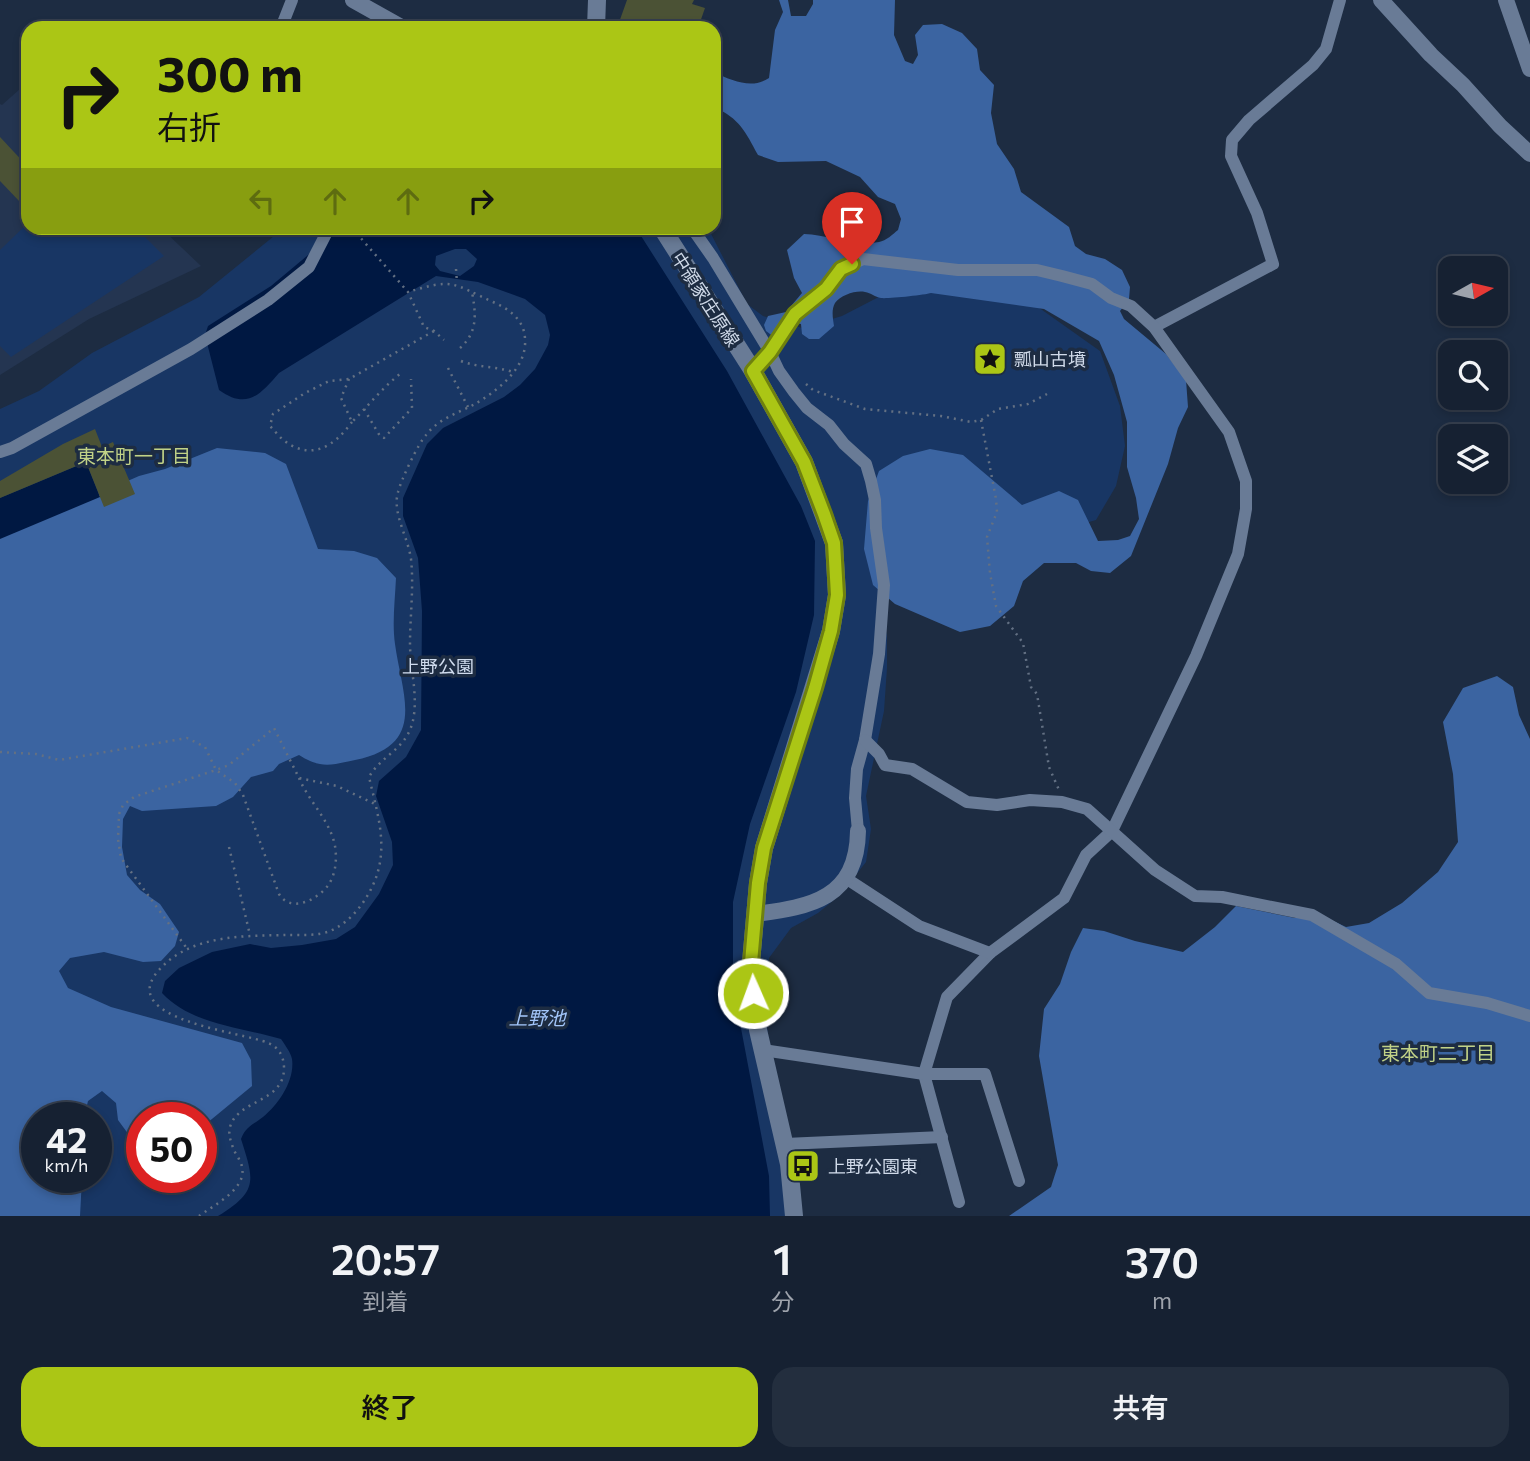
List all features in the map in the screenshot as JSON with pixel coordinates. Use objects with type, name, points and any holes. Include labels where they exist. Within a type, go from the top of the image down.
[{"type":"main road","points":[[596,21],[597,0]]},
{"type":"main road","name":"中領家庄原線","points":[[666,235],[753,371],[804,462],[834,543],[837,595],[831,631],[764,848],[750,974],[763,1050],[789,1164],[794,1216]]},
{"type":"street","points":[[284,21],[292,0]]},
{"type":"street","points":[[353,0],[390,21]]},
{"type":"street","points":[[1154,327],[1273,264],[1257,213],[1231,156],[1232,140],[1249,120],[1313,65],[1326,49],[1340,0]]},
{"type":"street","points":[[1381,0],[1431,55],[1530,154]]},
{"type":"street","points":[[1506,0],[1530,69]]},
{"type":"street","points":[[0,452],[103,400],[268,300],[309,267],[325,235]]},
{"type":"street","points":[[696,235],[794,393],[866,464],[875,500],[884,585],[880,654],[857,769],[855,797],[858,850],[847,879],[816,901],[795,909],[755,914]]},
{"type":"street","points":[[753,371],[770,352],[795,314],[826,289],[841,269],[863,259],[958,270],[1037,270],[1092,284],[1111,299],[1131,306],[1154,327],[1229,432],[1246,481],[1238,554],[1173,707],[1112,831],[1086,855],[1064,898],[990,953],[947,997],[924,1074],[959,1202]]},
{"type":"street","points":[[864,740],[879,754],[885,765],[912,769],[967,802],[997,805],[1030,800],[1062,802],[1087,809],[1155,870],[1195,896],[1222,897],[1312,915],[1396,964],[1429,993],[1487,1003],[1530,1016]]},
{"type":"street","points":[[847,879],[919,926],[990,953]]},
{"type":"street","points":[[763,1050],[924,1074],[985,1074],[1019,1181]]},
{"type":"street","points":[[785,1144],[942,1137]]},
{"type":"path","points":[[358,235],[408,292],[424,327],[444,340]]},
{"type":"path","points":[[456,269],[457,282]]},
{"type":"path","points":[[199,1216],[236,1187],[242,1177],[242,1166],[229,1136],[230,1125],[237,1117],[278,1089],[283,1079],[284,1065],[281,1053],[269,1043],[189,1022],[154,1003],[149,993],[151,981],[160,969],[188,950],[217,939],[329,932],[354,915],[378,875],[382,844],[369,777],[373,769],[399,747],[408,735],[413,721],[410,647],[411,556],[395,504],[398,489],[425,435],[439,422],[497,388],[520,364],[525,351],[524,330],[517,318],[506,308],[457,282],[440,282],[408,292]]},
{"type":"path","points":[[460,348],[468,341],[473,330],[475,319],[472,292]]},
{"type":"path","points":[[400,374],[333,444],[313,451],[298,449],[284,441],[270,426],[273,414],[305,393],[329,381],[349,379],[434,331]]},
{"type":"path","points":[[461,361],[474,366],[497,367],[513,372]]},
{"type":"path","points":[[449,368],[468,407]]},
{"type":"path","points":[[349,379],[341,398],[352,422]]},
{"type":"path","points":[[364,409],[380,436],[384,438],[412,408],[411,379]]},
{"type":"path","points":[[803,381],[813,390],[865,409],[934,415],[971,422],[981,420],[998,409],[1028,404],[1047,394]]},
{"type":"path","points":[[981,420],[996,499],[997,512],[987,537],[996,606],[1023,643],[1031,687],[1037,694],[1049,767],[1062,802]]},
{"type":"path","points":[[0,752],[36,754],[59,760],[187,738],[205,747],[216,770],[235,783],[243,795],[279,894],[283,901],[291,904],[312,900],[322,892],[333,875],[335,862],[332,835],[274,728],[229,765],[216,770],[134,797],[123,806],[117,825],[121,858],[188,950]]},
{"type":"path","points":[[299,778],[337,786],[375,804]]},
{"type":"path","points":[[229,847],[250,935]]},
{"type":"shaded area","points":[[779,0],[788,0],[791,16],[806,16],[813,0],[895,0],[894,35],[905,61],[913,64],[918,55],[915,35],[923,25],[942,24],[962,33],[977,49],[980,70],[994,85],[991,113],[997,144],[1014,169],[1021,192],[1069,227],[1075,246],[1086,254],[1105,259],[1122,270],[1130,287],[1129,299],[1120,311],[1124,319],[1166,354],[1186,380],[1188,407],[1131,556],[1110,573],[1091,571],[1076,563],[1044,563],[1023,581],[1014,606],[990,626],[960,632],[895,604],[873,585],[864,549],[868,501],[879,471],[903,456],[930,449],[963,455],[1022,505],[1059,491],[1078,500],[1098,541],[1130,536],[1139,519],[1127,467],[1127,422],[1114,375],[1099,341],[1044,309],[931,293],[885,298],[857,292],[845,295],[835,303],[834,326],[819,339],[809,339],[802,334],[801,324],[796,323],[774,337],[766,331],[764,325],[768,316],[786,312],[802,293],[794,278],[787,250],[804,234],[861,243],[879,242],[898,230],[901,219],[895,204],[878,197],[860,177],[826,161],[778,162],[758,155],[741,126],[721,111],[721,76],[749,84],[769,78],[775,30],[783,12]]},
{"type":"shaded area","points":[[21,90],[21,235],[168,235],[201,266],[89,319],[0,375],[0,104]]},
{"type":"shaded area","points":[[217,448],[265,453],[286,464],[318,549],[354,551],[377,558],[396,578],[394,636],[405,700],[402,730],[393,743],[378,753],[355,760],[326,765],[299,755],[279,764],[273,771],[251,777],[233,797],[216,806],[142,811],[130,806],[123,819],[122,847],[127,875],[140,890],[160,904],[179,932],[175,946],[161,961],[143,962],[104,952],[70,958],[59,971],[68,988],[111,1007],[242,1043],[251,1060],[252,1086],[217,1115],[217,1102],[126,1102],[126,1131],[118,1120],[116,1103],[102,1091],[88,1102],[21,1102],[21,1193],[81,1193],[80,1216],[0,1216],[0,537],[139,476],[165,469]]},
{"type":"shaded area","points":[[1497,676],[1513,687],[1519,715],[1530,739],[1530,1216],[1009,1216],[1051,1187],[1058,1165],[1039,1056],[1044,1009],[1060,984],[1083,928],[1183,952],[1236,906],[1295,918],[1327,918],[1346,927],[1369,923],[1402,903],[1438,872],[1458,842],[1453,774],[1443,722],[1463,688]]},
{"type":"green space","points":[[21,230],[21,235],[143,235],[164,256],[11,357],[0,346],[0,250]]},
{"type":"green space","name":"上野公園","points":[[275,235],[712,235],[747,304],[763,316],[802,328],[842,316],[900,286],[1021,295],[1100,351],[1120,406],[1125,446],[1116,486],[1096,520],[879,582],[881,615],[887,636],[887,668],[884,711],[866,796],[871,829],[866,862],[840,895],[818,913],[791,928],[769,958],[765,1004],[771,1069],[795,1216],[0,1216],[0,409],[39,391],[92,353],[199,297]]},
{"type":"water","name":"上野池","points":[[332,235],[640,235],[727,371],[801,506],[815,541],[814,615],[796,692],[750,824],[733,902],[733,986],[769,1176],[770,1216],[218,1216],[241,1199],[247,1191],[250,1184],[249,1165],[241,1139],[248,1128],[269,1112],[280,1098],[291,1075],[292,1059],[281,1039],[202,1018],[174,1004],[162,993],[165,981],[179,968],[212,952],[250,944],[271,948],[336,939],[355,927],[379,894],[393,865],[392,842],[376,796],[379,781],[406,757],[421,730],[422,611],[418,558],[403,516],[403,498],[427,444],[443,428],[504,397],[520,385],[535,369],[548,345],[550,335],[545,315],[525,299],[478,282],[436,276],[279,373],[259,393],[245,399],[229,396],[219,390],[205,335],[208,326],[271,286]],"holes":[[[455,249],[466,249],[477,259],[474,266],[460,276],[440,271],[435,265],[436,256]]]},
{"type":"water","points":[[86,462],[100,497],[0,539],[0,498]]},
{"type":"building","points":[[627,0],[694,0],[692,4],[705,8],[700,21],[620,21]]},
{"type":"building","points":[[0,137],[21,160],[21,203],[0,181]]},
{"type":"building","points":[[95,429],[102,447],[113,442],[135,494],[104,507],[86,462],[0,498],[0,481],[63,444]]},
{"type":"place","name":"瓢山古墳","points":[[990,359]]},
{"type":"place","name":"上野公園東","points":[[803,1166]]},
{"type":"district","name":"東本町一丁目","points":[[134,455]]},
{"type":"district","name":"東本町二丁目","points":[[1438,1052]]},
{"type":"route","points":[[753,993],[750,974],[764,848],[815,688],[831,631],[837,595],[834,543],[824,514],[804,462],[753,371],[770,352],[795,314],[826,289],[841,269],[852,264]]}]
